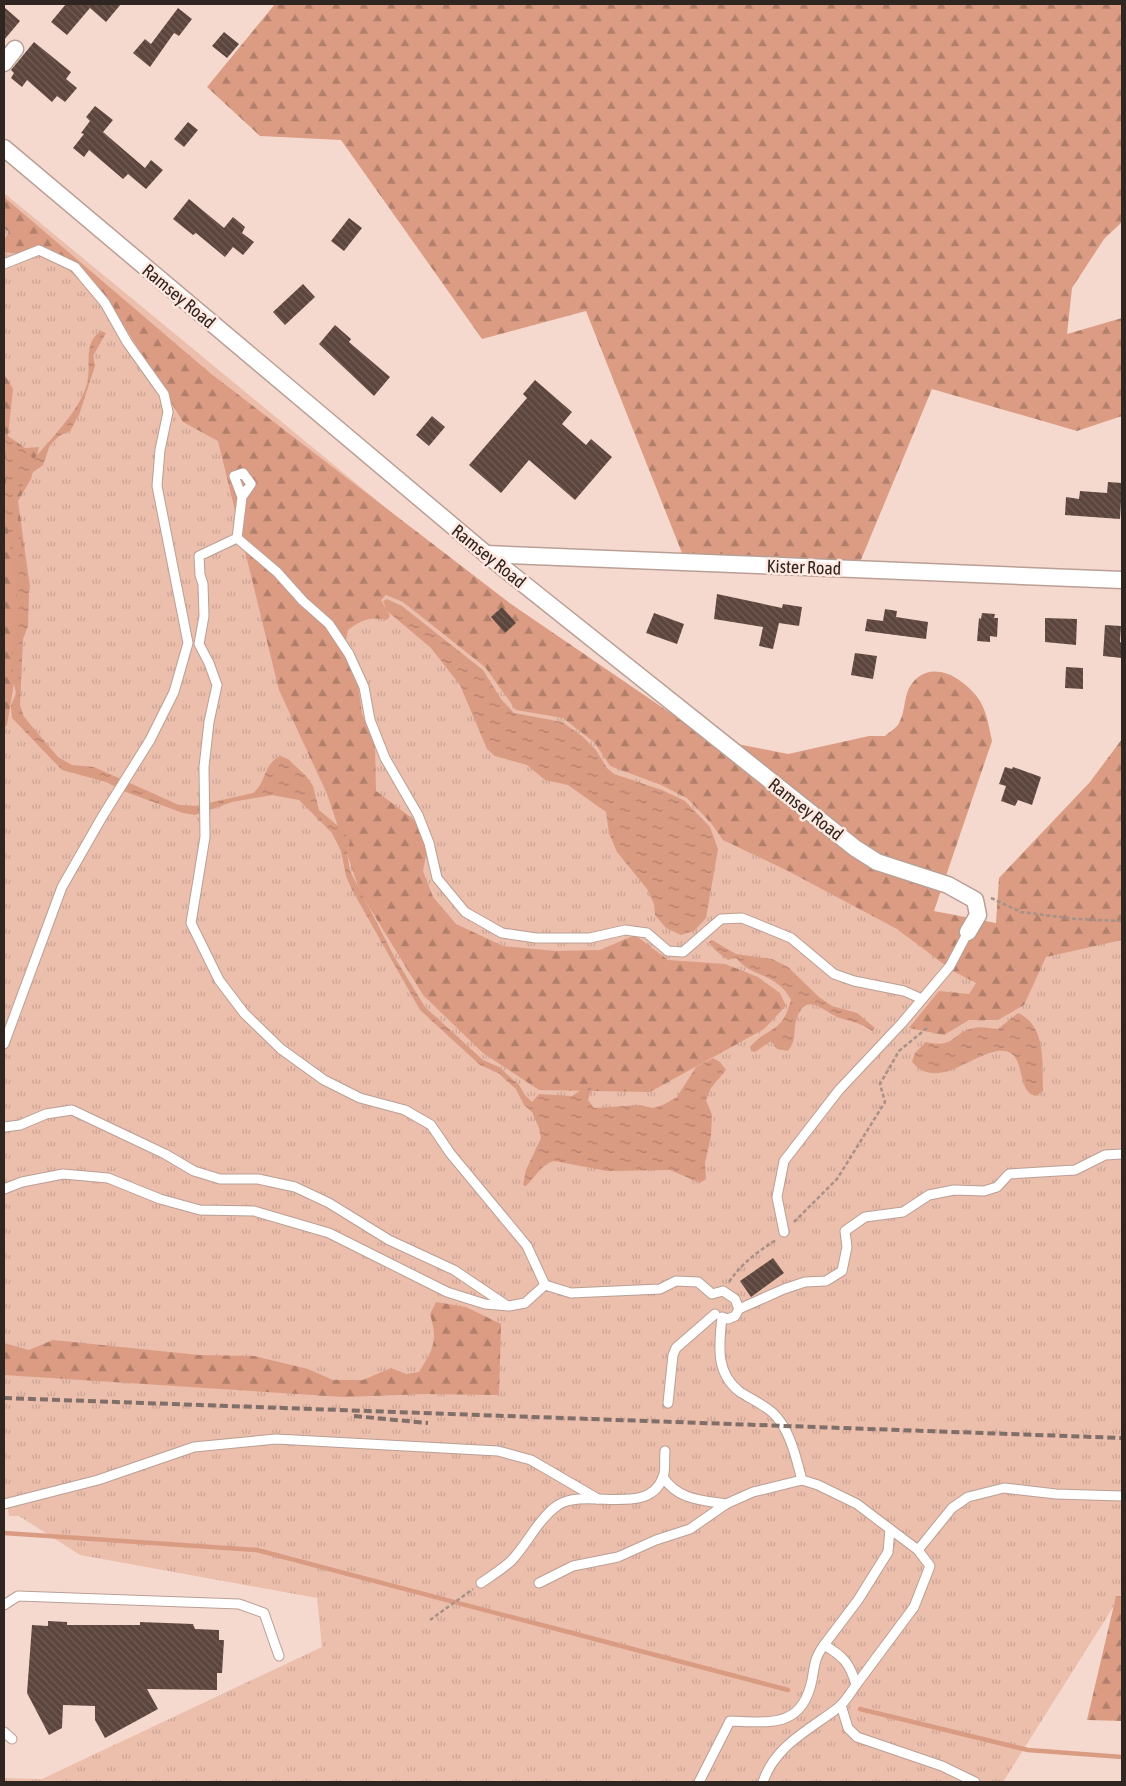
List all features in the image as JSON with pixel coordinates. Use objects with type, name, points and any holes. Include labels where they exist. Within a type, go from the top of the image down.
[{"type":"street","points":[[4,63],[15,49]]},
{"type":"street","name":"Ramsey Road","points":[[4,148],[486,554],[855,848],[877,862],[948,885],[975,900]]},
{"type":"street","name":"Kister Road","points":[[486,554],[1122,580]]},
{"type":"street","points":[[968,932],[978,915],[975,900]]},
{"type":"lane","points":[[4,264],[39,250],[75,267],[105,303],[127,342],[164,394],[168,412],[160,450],[157,486],[188,642],[174,692],[150,740],[102,817],[62,887],[4,1044]]},
{"type":"lane","points":[[237,538],[242,497]]},
{"type":"lane","points":[[237,538],[277,572],[303,601],[329,624],[349,654],[364,687],[370,720],[385,758],[418,815],[429,843],[437,878],[464,912],[502,933],[536,938],[590,938],[625,930],[647,933],[668,951],[683,952],[722,919],[742,918],[791,938],[834,974],[854,981],[904,991],[922,999]]},
{"type":"lane","points":[[237,538],[199,556],[200,575],[203,584],[204,616],[199,644],[209,663],[217,685],[209,722],[204,767],[205,837],[192,923],[219,980],[244,1013],[281,1049],[324,1080],[360,1098],[405,1110],[431,1125],[450,1153],[527,1246],[545,1284],[571,1293],[660,1289],[676,1281],[698,1282],[712,1294],[723,1292],[735,1298],[739,1309]]},
{"type":"lane","points":[[784,1232],[777,1197],[784,1161],[838,1090],[950,966],[968,932]]},
{"type":"lane","points":[[4,1127],[20,1125],[46,1114],[72,1110],[165,1154],[194,1171],[220,1179],[258,1179],[294,1188],[329,1203],[389,1240],[454,1270],[509,1306]]},
{"type":"lane","points":[[802,1480],[793,1447],[774,1414],[740,1391],[727,1378],[718,1354],[722,1317],[728,1319],[735,1316],[739,1309],[784,1289],[805,1282],[826,1281],[842,1271],[847,1247],[845,1231],[865,1217],[903,1212],[929,1195],[954,1190],[984,1191],[997,1187],[1009,1174],[1075,1170],[1105,1155],[1122,1154]]},
{"type":"lane","points":[[4,1189],[22,1182],[63,1174],[108,1178],[160,1199],[200,1210],[254,1211],[329,1233],[447,1292],[485,1304],[509,1306],[525,1303],[545,1284]]},
{"type":"lane","points":[[668,1403],[673,1355],[676,1348],[715,1314]]},
{"type":"lane","points":[[4,1504],[98,1480],[194,1447],[276,1439],[498,1451],[532,1460],[598,1499]]},
{"type":"lane","points":[[481,1583],[511,1561],[541,1521],[559,1504],[578,1499],[639,1498],[651,1493],[664,1477],[665,1451]]},
{"type":"lane","points":[[664,1477],[676,1492],[685,1497],[726,1504]]},
{"type":"lane","points":[[539,1583],[573,1566],[618,1557],[656,1540],[690,1529],[726,1504],[777,1484],[802,1480],[818,1485],[857,1504],[918,1550],[930,1566],[914,1607],[841,1706],[804,1730],[786,1747],[766,1773],[763,1782]]},
{"type":"lane","points":[[918,1550],[952,1508],[968,1497],[1004,1488],[1056,1494],[1122,1496]]},
{"type":"lane","points":[[699,1782],[730,1721],[773,1722],[788,1719],[802,1708],[811,1682],[814,1660],[858,1600],[888,1552],[890,1529]]},
{"type":"lane","points":[[4,1605],[18,1596],[239,1604],[264,1613],[279,1656]]},
{"type":"lane","points":[[824,1645],[839,1654],[852,1669],[856,1685]]},
{"type":"lane","points":[[841,1706],[848,1728],[857,1737],[942,1766],[975,1782]]},
{"type":"lane","points":[[4,1732],[12,1739]]},
{"type":"path","points":[[975,900],[990,897],[1021,912],[1076,919],[1122,921]]},
{"type":"path","points":[[723,1292],[738,1269],[784,1232],[837,1179],[885,1102],[880,1084],[899,1051],[927,1028]]},
{"type":"path","points":[[430,1620],[481,1583]]},
{"type":"green space","points":[[275,4],[1122,4],[1122,222],[1104,239],[1072,288],[1067,334],[1122,318],[1122,416],[1077,431],[932,389],[860,562],[682,553],[586,311],[482,339],[341,140],[260,136],[207,87]]},
{"type":"green space","points":[[4,193],[830,874],[900,923],[1122,928],[1122,1593],[1003,1782],[4,1782],[4,1778],[42,1779],[322,1647],[317,1598],[80,1555],[19,1516],[9,1516],[8,1509],[4,1506]]},
{"type":"green space","points":[[4,197],[210,373],[511,604],[707,738],[788,754],[869,736],[885,736],[899,723],[907,693],[916,679],[929,672],[936,672],[944,673],[959,680],[974,693],[983,706],[992,741],[934,911],[996,923],[999,878],[1090,782],[1122,739],[1122,940],[1046,957],[1024,1005],[998,1020],[969,1020],[944,1035],[909,1028],[939,991],[969,994],[976,983],[953,971],[897,929],[788,871],[723,840],[711,823],[687,798],[661,785],[610,766],[595,743],[563,718],[516,710],[485,667],[403,602],[386,595],[381,600],[390,616],[387,620],[371,619],[362,621],[348,630],[344,651],[357,677],[362,714],[375,744],[376,791],[417,822],[427,849],[423,871],[433,897],[456,924],[503,946],[555,951],[600,950],[635,935],[668,960],[725,964],[758,977],[780,993],[786,1006],[764,1029],[650,1092],[539,1090],[483,1053],[423,995],[360,892],[327,794],[279,690],[218,441],[183,422],[125,327],[69,270],[42,257],[4,252],[4,240],[9,232],[4,228]]},
{"type":"green space","points":[[4,374],[13,389],[8,436],[25,448],[39,447],[31,479],[18,501],[30,587],[7,725],[4,728]]},
{"type":"green space","points":[[436,1302],[466,1307],[501,1324],[499,1395],[426,1394],[344,1397],[4,1375],[4,1343],[29,1350],[53,1340],[199,1355],[254,1356],[308,1369],[333,1380],[363,1380],[391,1368],[406,1374],[419,1372],[433,1344],[434,1331],[430,1314]]},
{"type":"green space","points":[[1116,1596],[1122,1596],[1122,1721],[1087,1720]]},
{"type":"water","points":[[101,331],[106,333],[93,356],[95,366],[79,415],[70,431],[59,436],[50,445],[43,465],[28,476],[15,500],[29,594],[28,626],[23,639],[20,705],[24,717],[58,757],[72,765],[94,767],[179,805],[195,806],[253,793],[261,784],[267,769],[274,760],[280,756],[288,759],[306,776],[313,786],[319,810],[343,830],[350,841],[347,853],[350,871],[395,958],[425,1007],[483,1060],[499,1067],[519,1085],[532,1102],[539,1094],[572,1096],[587,1086],[592,1087],[588,1100],[594,1108],[640,1105],[653,1108],[677,1097],[696,1067],[713,1058],[720,1062],[726,1070],[711,1088],[706,1100],[712,1115],[711,1136],[705,1163],[706,1179],[700,1183],[670,1170],[607,1171],[554,1161],[542,1168],[526,1186],[523,1185],[526,1170],[541,1138],[532,1112],[524,1105],[516,1089],[498,1073],[480,1065],[420,1010],[352,890],[346,876],[341,851],[332,833],[299,800],[272,795],[232,802],[195,815],[183,813],[126,792],[106,782],[62,770],[12,718],[11,706],[16,693],[10,665],[18,603],[4,502],[7,473],[4,434],[34,459],[63,425],[82,397],[88,380],[89,349],[95,336]]},
{"type":"water","points":[[387,599],[402,606],[483,670],[501,699],[514,713],[562,722],[582,736],[596,750],[607,768],[614,774],[662,790],[685,801],[710,827],[718,849],[706,918],[694,931],[681,935],[666,928],[655,915],[654,904],[647,889],[617,852],[609,833],[606,812],[568,785],[545,780],[527,765],[495,756],[487,749],[460,685],[431,648],[387,611],[383,601]]},
{"type":"water","points":[[712,940],[736,954],[772,959],[788,967],[819,997],[832,1006],[857,1013],[875,1028],[872,1031],[860,1024],[835,1016],[812,1004],[802,1008],[798,1015],[793,1042],[788,1051],[777,1049],[771,1041],[755,1052],[751,1051],[750,1047],[757,1040],[775,1028],[784,1019],[791,1000],[785,991],[772,980],[749,969],[736,958],[728,960],[715,950],[709,942]]},
{"type":"water","points":[[1018,1013],[1034,1027],[1041,1047],[1043,1091],[1036,1096],[1029,1093],[1025,1087],[1018,1062],[1008,1052],[998,1051],[987,1054],[943,1072],[932,1073],[922,1070],[912,1062],[915,1053],[926,1042],[936,1044],[949,1042],[961,1033],[977,1027],[998,1029]]},
{"type":"building","points":[[66,4],[121,4],[106,22],[90,8],[67,35],[51,22]]},
{"type":"building","points":[[4,7],[20,21],[4,40]]},
{"type":"building","points":[[178,8],[192,19],[179,36],[174,33],[150,67],[133,53],[145,39],[151,44]]},
{"type":"building","points":[[224,32],[239,44],[227,58],[212,46]]},
{"type":"building","points":[[34,42],[71,72],[66,79],[77,88],[65,102],[57,96],[52,102],[27,80],[22,87],[11,78],[14,73],[11,70]]},
{"type":"building","points":[[95,106],[113,120],[103,132],[145,168],[151,160],[163,170],[146,189],[128,174],[123,179],[89,150],[84,157],[73,148],[84,134],[81,133],[90,121],[86,117]]},
{"type":"building","points":[[188,122],[198,130],[184,147],[174,139]]},
{"type":"building","points":[[189,199],[224,228],[233,217],[245,227],[242,233],[254,242],[243,255],[233,247],[225,257],[196,233],[193,235],[173,219]]},
{"type":"building","points":[[349,218],[362,228],[344,251],[331,241]]},
{"type":"building","points":[[303,284],[315,297],[285,325],[273,312]]},
{"type":"building","points":[[335,325],[351,339],[349,342],[390,377],[374,396],[319,344]]},
{"type":"building","points":[[535,380],[572,412],[562,424],[586,445],[591,439],[612,457],[575,500],[529,460],[501,493],[469,465],[527,398],[523,394]]},
{"type":"building","points":[[432,416],[445,427],[429,446],[416,435]]},
{"type":"building","points":[[1108,482],[1122,483],[1120,519],[1065,515],[1066,497],[1079,499],[1080,491],[1107,493]]},
{"type":"building","points":[[717,594],[782,608],[783,604],[802,607],[799,626],[779,623],[773,649],[759,646],[763,627],[714,619]]},
{"type":"building","points":[[502,607],[516,623],[505,633],[491,617]]},
{"type":"building","points":[[885,609],[897,611],[896,617],[928,622],[926,639],[865,631],[867,619],[883,621]]},
{"type":"building","points":[[654,613],[684,624],[677,644],[646,633]]},
{"type":"building","points":[[982,613],[995,614],[994,618],[998,618],[997,637],[990,636],[990,642],[977,641],[979,618],[981,619]]},
{"type":"building","points":[[1045,618],[1077,619],[1076,645],[1045,642]]},
{"type":"building","points":[[1105,625],[1121,626],[1122,658],[1103,656]]},
{"type":"building","points":[[855,653],[877,656],[873,679],[851,675]]},
{"type":"building","points":[[1066,667],[1083,668],[1083,689],[1065,688]]},
{"type":"building","points":[[1005,767],[1012,769],[1013,767],[1041,777],[1032,805],[1018,800],[1015,806],[1001,801],[1006,786],[999,784]]},
{"type":"building","points":[[773,1258],[784,1273],[751,1297],[740,1281]]},
{"type":"building","points":[[48,1621],[67,1622],[67,1625],[140,1625],[140,1622],[193,1624],[195,1629],[219,1630],[219,1640],[224,1640],[222,1673],[217,1673],[217,1690],[147,1689],[158,1709],[105,1738],[95,1720],[95,1706],[63,1705],[62,1728],[49,1735],[27,1693],[32,1625],[48,1626]]},
{"type":"waterway","points":[[4,1533],[257,1550],[788,1690]]},
{"type":"waterway","points":[[860,1709],[1028,1750],[1122,1757]]},
{"type":"railway","points":[[4,1398],[1122,1438]]},
{"type":"railway","points":[[354,1416],[428,1423]]}]
